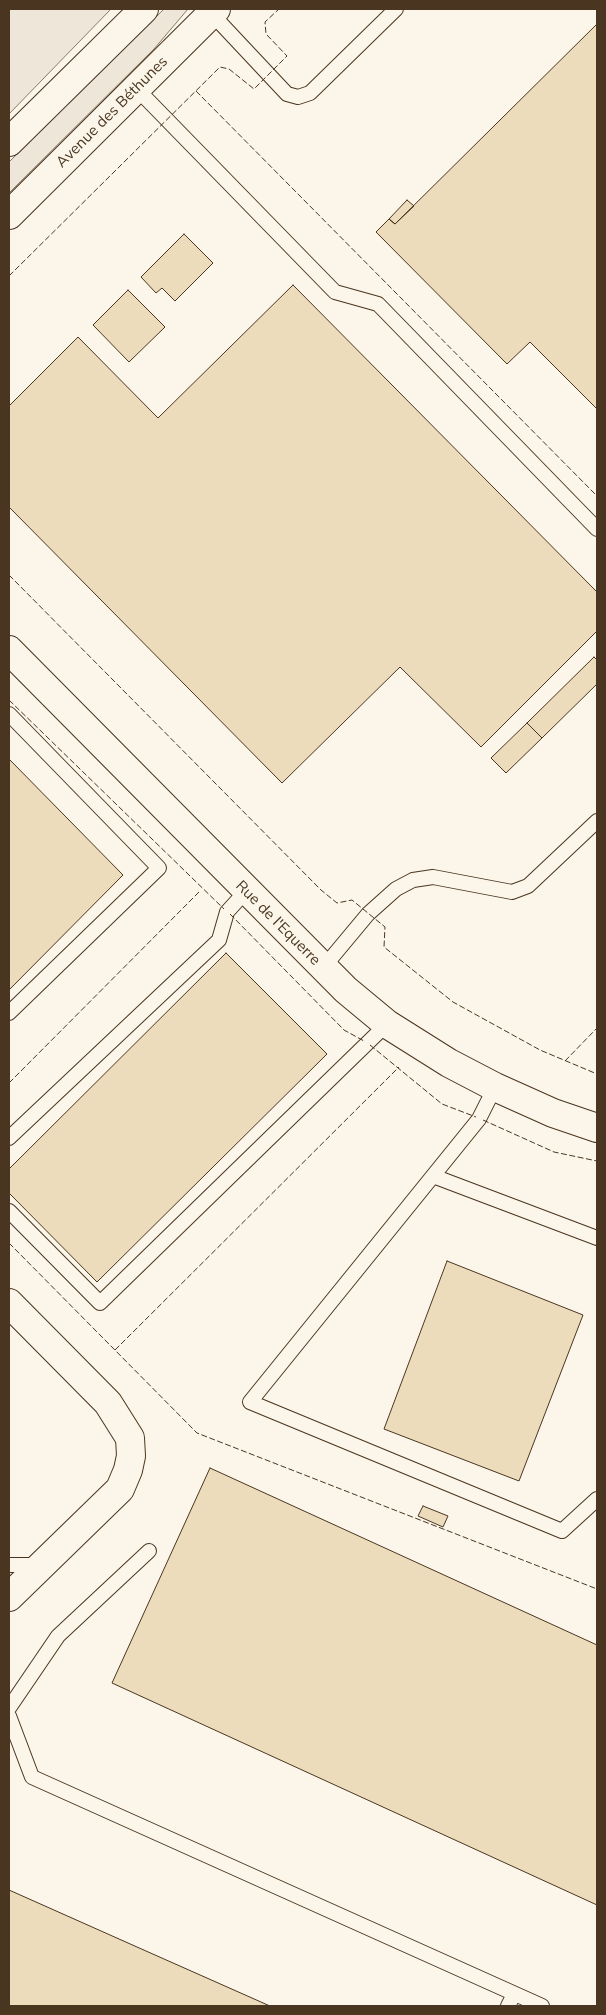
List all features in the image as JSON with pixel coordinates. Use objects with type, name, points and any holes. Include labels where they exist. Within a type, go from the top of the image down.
[{"type":"street","points":[[9,142],[144,9]]},
{"type":"street","name":"Avenue des Béthunes","points":[[9,215],[214,11]]},
{"type":"street","name":"Rue de l'Equerre","points":[[9,650],[323,968],[387,1024],[449,1063],[495,1087],[552,1113],[597,1128]]},
{"type":"street","points":[[9,1303],[108,1403],[130,1438],[131,1456],[128,1470],[120,1489],[9,1597]]},
{"type":"lane","points":[[214,11],[287,94],[298,97],[310,93],[396,9]]},
{"type":"lane","points":[[136,88],[335,292],[378,304],[597,529]]},
{"type":"lane","points":[[9,714],[159,868],[9,1013]]},
{"type":"lane","points":[[323,968],[368,914],[396,889],[413,880],[433,877],[512,892],[528,886],[597,821]]},
{"type":"lane","points":[[9,1138],[219,940],[227,912],[246,891]]},
{"type":"lane","points":[[9,1211],[100,1303],[387,1024]]},
{"type":"lane","points":[[495,1087],[479,1119],[250,1402],[562,1531],[597,1499]]},
{"type":"lane","points":[[432,1176],[597,1238]]},
{"type":"lane","points":[[9,1708],[58,1636],[149,1551]]},
{"type":"lane","points":[[9,1565],[42,1565]]},
{"type":"lane","points":[[9,1716],[32,1777],[511,2000],[542,2006]]},
{"type":"shaded area","points":[[9,9],[111,9],[9,114]]},
{"type":"shaded area","points":[[164,9],[188,9],[154,49],[9,193],[9,162]]},
{"type":"building","points":[[597,24],[597,409],[530,342],[507,364],[376,232],[389,219],[395,224]]},
{"type":"building","points":[[407,200],[414,206],[395,224],[389,219]]},
{"type":"building","points":[[184,234],[213,263],[175,301],[162,288],[156,293],[141,277]]},
{"type":"building","points":[[293,285],[597,592],[597,631],[481,747],[400,667],[282,783],[9,507],[9,406],[78,337],[158,418]]},
{"type":"building","points":[[128,290],[165,327],[129,362],[93,325]]},
{"type":"building","points":[[594,657],[597,660],[597,684],[542,738],[527,723]]},
{"type":"building","points":[[527,723],[542,738],[506,773],[491,758]]},
{"type":"building","points":[[9,759],[123,875],[9,990]]},
{"type":"building","points":[[226,953],[327,1054],[97,1282],[9,1193],[9,1169]]},
{"type":"building","points":[[447,1261],[583,1315],[519,1481],[384,1429]]},
{"type":"building","points":[[210,1468],[597,1645],[597,1905],[112,1683]]},
{"type":"building","points":[[423,1506],[448,1516],[443,1527],[418,1516]]},
{"type":"building","points":[[9,1890],[137,1947],[270,2006],[9,2006]]},
{"type":"fence","points":[[9,276],[220,67],[229,69],[254,89],[287,56],[266,34],[265,22],[279,9]]},
{"type":"fence","points":[[196,91],[597,496]]},
{"type":"fence","points":[[9,575],[321,890],[337,903],[352,900],[385,927],[384,947],[453,1002],[540,1050],[597,1074]]},
{"type":"fence","points":[[9,700],[224,909]]},
{"type":"fence","points":[[9,1083],[199,892]]},
{"type":"fence","points":[[230,914],[344,1030],[364,1041]]},
{"type":"fence","points":[[565,1061],[597,1028]]},
{"type":"fence","points":[[370,1045],[442,1104],[476,1117]]},
{"type":"fence","points":[[115,1350],[399,1067]]},
{"type":"fence","points":[[483,1120],[554,1152],[597,1161]]},
{"type":"fence","points":[[9,1243],[197,1433],[597,1589]]}]
